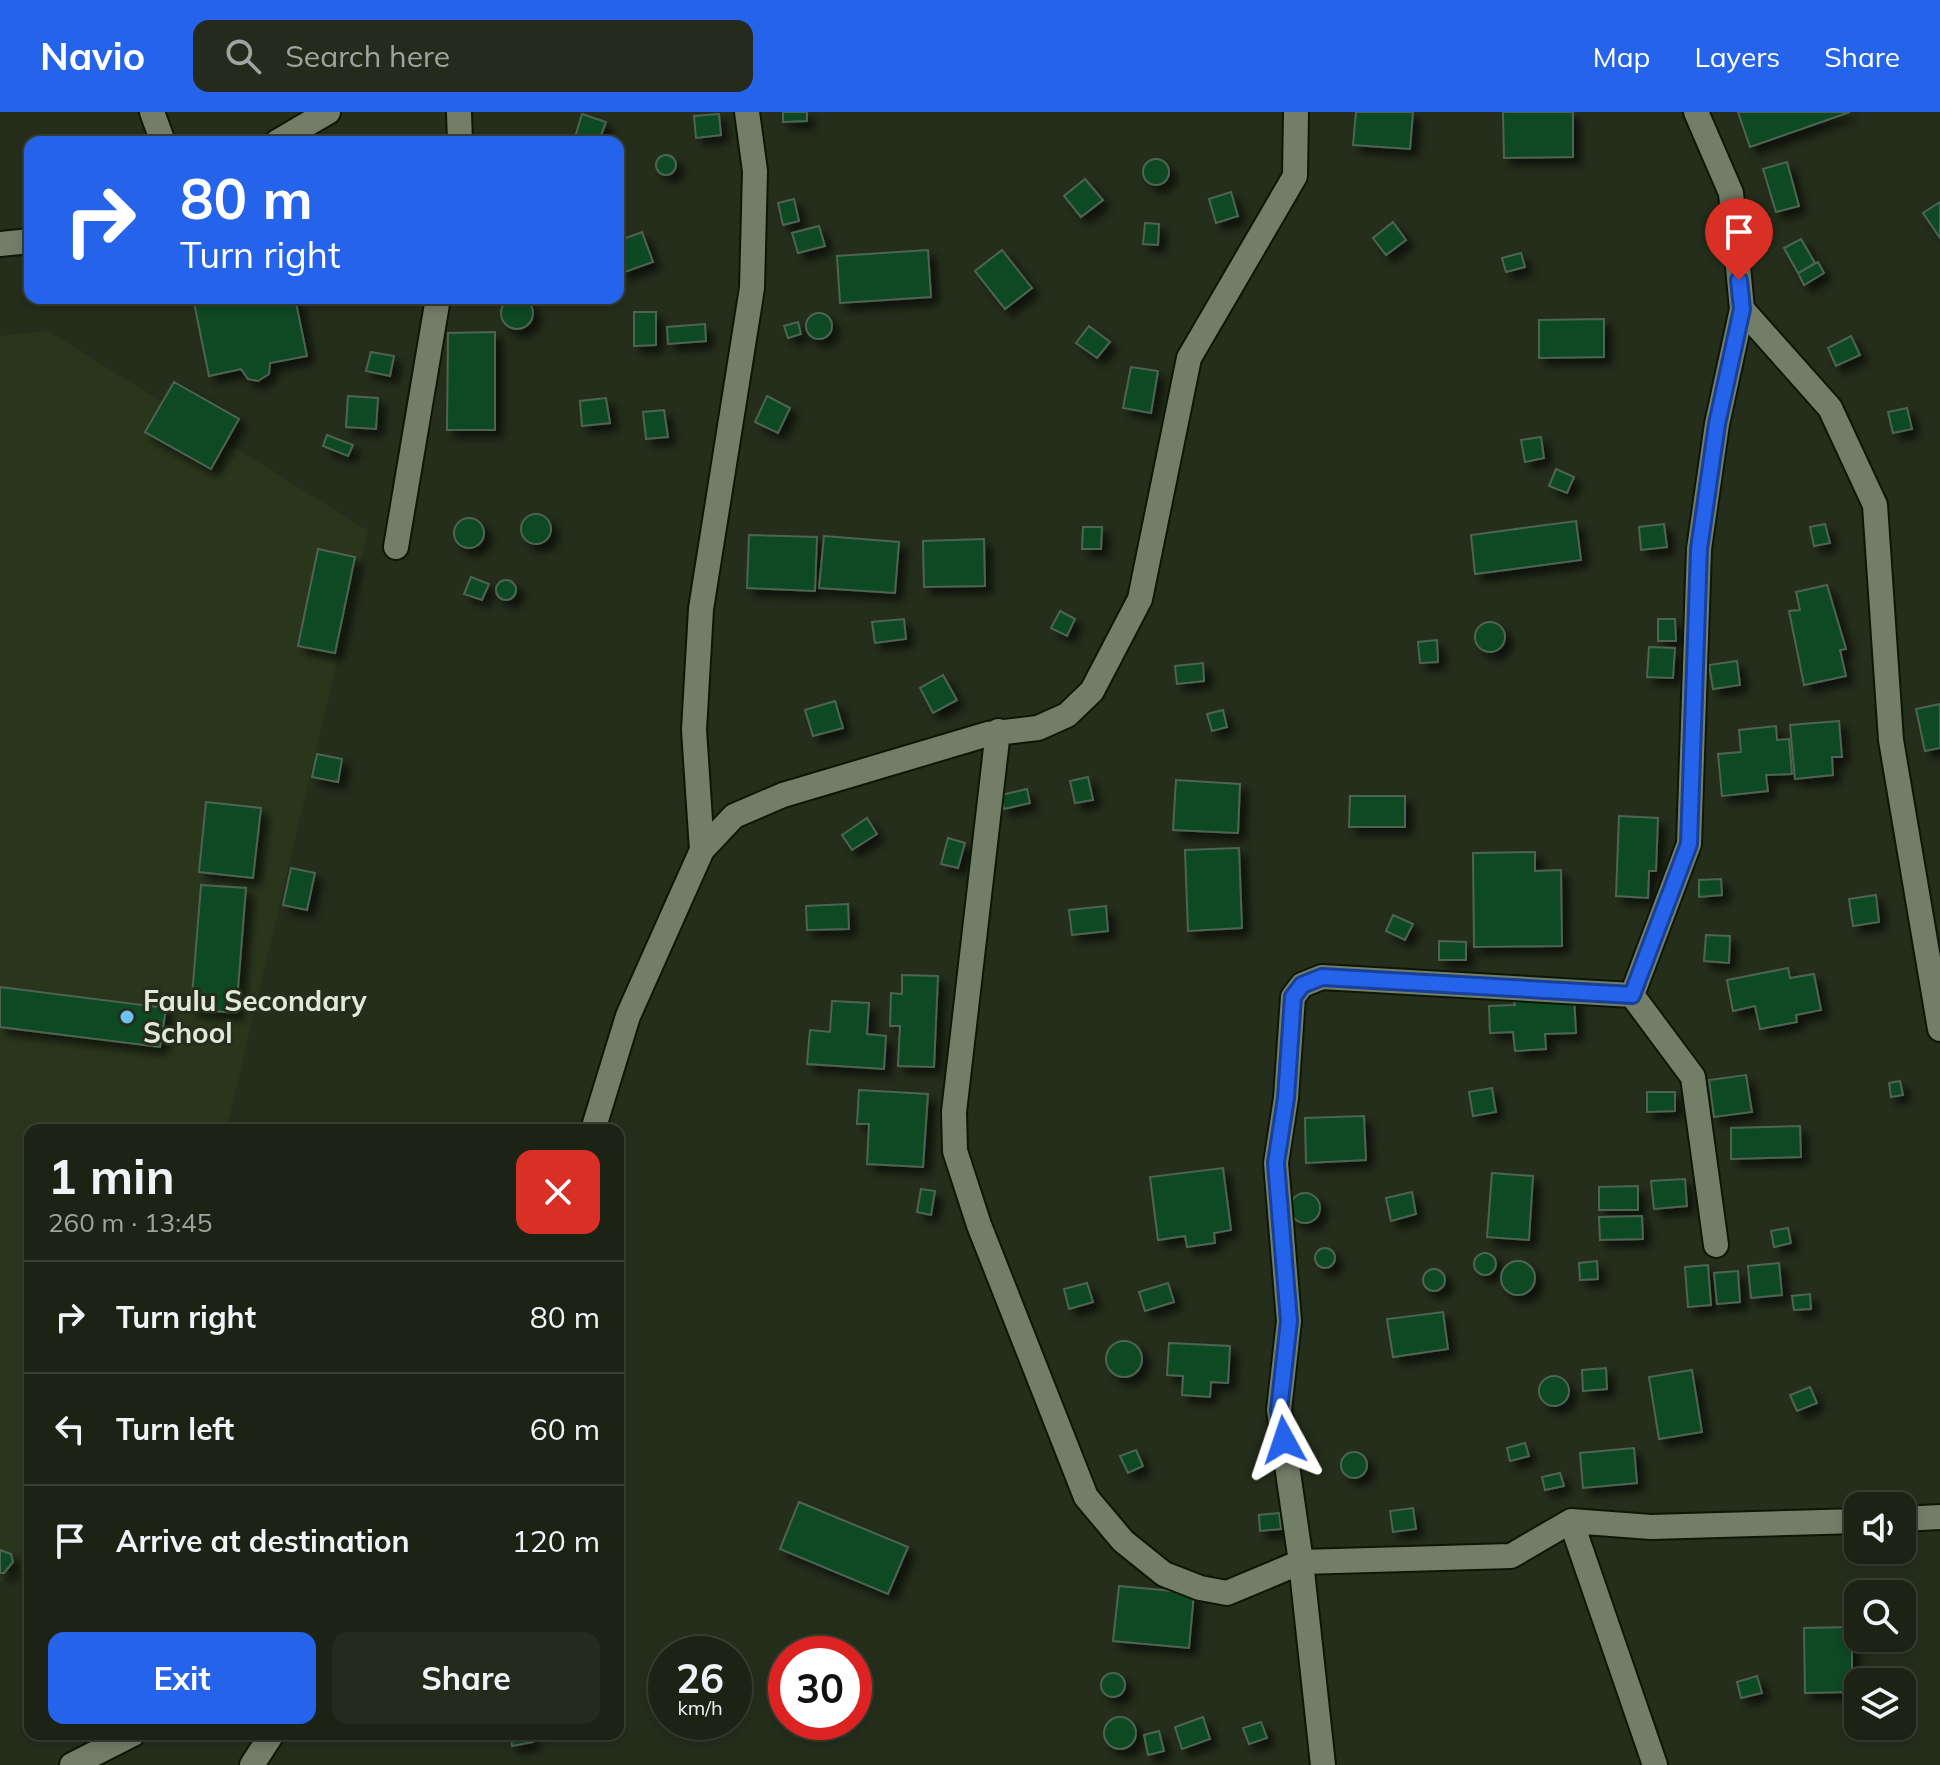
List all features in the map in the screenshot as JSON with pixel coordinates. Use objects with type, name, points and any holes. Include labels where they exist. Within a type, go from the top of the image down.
[{"type":"street","points":[[152,112],[161,136]]},
{"type":"street","points":[[287,136],[328,112]]},
{"type":"street","points":[[459,112],[460,136]]},
{"type":"street","points":[[702,850],[694,730],[701,609],[752,288],[755,171],[747,112]]},
{"type":"street","points":[[595,1124],[628,1016],[702,850],[734,816],[757,803],[998,731],[1038,728],[1067,715],[1092,691],[1140,599],[1189,358],[1295,176],[1296,112]]},
{"type":"street","points":[[1632,995],[1689,844],[1699,549],[1717,424],[1742,309],[1731,193],[1696,112]]},
{"type":"street","points":[[0,244],[24,242]]},
{"type":"street","points":[[396,547],[437,304]]},
{"type":"street","points":[[1742,309],[1830,408],[1875,505],[1891,740],[1940,1029]]},
{"type":"street","points":[[998,731],[954,1112],[955,1151],[979,1225],[1086,1497],[1123,1541],[1164,1574],[1200,1588],[1227,1593],[1301,1562],[1511,1556],[1571,1521],[1651,1527],[1844,1521]]},
{"type":"street","points":[[1323,1765],[1301,1562],[1279,1410],[1289,1321],[1276,1163],[1286,1098],[1293,997],[1302,985],[1322,977],[1632,995]]},
{"type":"street","points":[[1632,995],[1693,1077],[1716,1245]]},
{"type":"street","points":[[1916,1518],[1940,1517]]},
{"type":"street","points":[[1571,1521],[1655,1765]]},
{"type":"street","points":[[72,1765],[121,1740]]},
{"type":"street","points":[[252,1765],[268,1740]]},
{"type":"shaded area","name":"Faulu Secondary School","points":[[48,331],[368,531],[227,1124],[24,1124],[24,1572],[0,1581],[0,336]]},
{"type":"building","points":[[783,112],[807,112],[807,121],[783,122]]},
{"type":"building","points":[[1356,112],[1413,112],[1410,149],[1353,145]]},
{"type":"building","points":[[1503,112],[1573,112],[1573,157],[1504,158]]},
{"type":"building","points":[[1738,112],[1850,112],[1750,147]]},
{"type":"building","points":[[582,114],[606,122],[601,136],[576,134]]},
{"type":"building","points":[[719,114],[721,135],[696,138],[694,116]]},
{"type":"building","points":[[666,155],[673,158],[676,165],[673,172],[666,175],[659,172],[656,165],[659,158]]},
{"type":"building","points":[[1156,159],[1165,163],[1169,172],[1165,181],[1156,185],[1147,181],[1143,172],[1147,163]]},
{"type":"building","points":[[1787,162],[1799,206],[1776,212],[1763,169]]},
{"type":"building","points":[[1085,179],[1103,200],[1081,217],[1064,196]]},
{"type":"building","points":[[1231,192],[1238,216],[1216,223],[1209,199]]},
{"type":"building","points":[[794,199],[799,221],[783,225],[778,203]]},
{"type":"building","points":[[1940,202],[1940,238],[1923,213]]},
{"type":"building","points":[[1393,222],[1406,240],[1386,255],[1373,238]]},
{"type":"building","points":[[1145,223],[1159,224],[1158,245],[1143,244]]},
{"type":"building","points":[[819,226],[825,246],[798,253],[792,233]]},
{"type":"building","points":[[642,232],[653,262],[624,272],[624,239]]},
{"type":"building","points":[[1801,239],[1815,263],[1798,273],[1784,248]]},
{"type":"building","points":[[928,250],[931,297],[840,303],[837,256]]},
{"type":"building","points":[[1002,250],[1032,288],[1005,309],[975,271]]},
{"type":"building","points":[[1521,253],[1525,267],[1506,272],[1502,258]]},
{"type":"building","points":[[1818,262],[1824,273],[1804,285],[1798,273]]},
{"type":"building","points":[[194,304],[296,304],[307,356],[270,363],[269,374],[258,381],[248,379],[241,369],[209,376]]},
{"type":"building","points":[[504,304],[530,304],[532,319],[523,328],[511,328],[502,319]]},
{"type":"building","points":[[634,312],[656,312],[656,345],[634,346]]},
{"type":"building","points":[[819,313],[828,317],[832,326],[828,335],[819,339],[810,335],[806,326],[810,317]]},
{"type":"building","points":[[1604,319],[1604,357],[1539,358],[1539,320]]},
{"type":"building","points":[[798,322],[801,334],[788,338],[784,326]]},
{"type":"building","points":[[705,324],[706,341],[668,344],[667,327]]},
{"type":"building","points":[[1089,326],[1110,342],[1097,358],[1076,343]]},
{"type":"building","points":[[495,332],[495,430],[447,430],[448,333]]},
{"type":"building","points":[[1851,336],[1860,355],[1836,366],[1828,348]]},
{"type":"building","points":[[371,352],[394,356],[390,376],[366,371]]},
{"type":"building","points":[[1131,367],[1158,371],[1151,413],[1123,408]]},
{"type":"building","points":[[174,382],[239,419],[211,469],[145,432]]},
{"type":"building","points":[[348,396],[378,398],[376,429],[346,427]]},
{"type":"building","points":[[767,396],[790,408],[778,433],[755,422]]},
{"type":"building","points":[[606,398],[610,423],[582,426],[580,401]]},
{"type":"building","points":[[1907,408],[1912,429],[1893,433],[1888,412]]},
{"type":"building","points":[[664,410],[668,437],[646,439],[643,412]]},
{"type":"building","points":[[327,435],[353,445],[348,456],[323,446]]},
{"type":"building","points":[[1541,437],[1544,458],[1525,462],[1521,440]]},
{"type":"building","points":[[1556,469],[1574,477],[1567,493],[1549,486]]},
{"type":"building","points":[[536,514],[547,518],[551,529],[547,540],[536,544],[525,540],[521,529],[525,518]]},
{"type":"building","points":[[469,518],[475,519],[483,527],[483,539],[475,547],[469,548],[463,547],[455,539],[454,533],[455,527],[463,519]]},
{"type":"building","points":[[1576,521],[1581,560],[1475,574],[1471,535]]},
{"type":"building","points":[[1664,524],[1667,547],[1641,550],[1639,527]]},
{"type":"building","points":[[1825,524],[1830,543],[1814,546],[1810,527]]},
{"type":"building","points":[[1083,527],[1102,527],[1101,549],[1082,549]]},
{"type":"building","points":[[749,535],[817,537],[815,591],[747,588]]},
{"type":"building","points":[[824,536],[899,542],[895,593],[819,588]]},
{"type":"building","points":[[984,539],[985,586],[924,587],[923,541]]},
{"type":"building","points":[[318,549],[355,557],[335,653],[298,646]]},
{"type":"building","points":[[471,577],[489,584],[482,600],[464,594]]},
{"type":"building","points":[[502,580],[510,580],[516,590],[510,600],[502,600],[496,594],[496,586]]},
{"type":"building","points":[[1827,585],[1846,649],[1840,650],[1846,676],[1804,685],[1789,611],[1800,610],[1796,592]]},
{"type":"building","points":[[1060,611],[1075,619],[1067,636],[1051,628]]},
{"type":"building","points":[[904,619],[906,639],[875,643],[872,622]]},
{"type":"building","points":[[1658,619],[1675,619],[1676,641],[1658,641]]},
{"type":"building","points":[[1490,622],[1501,626],[1505,637],[1501,648],[1490,652],[1479,648],[1475,637],[1479,626]]},
{"type":"building","points":[[1437,640],[1438,662],[1420,663],[1418,642]]},
{"type":"building","points":[[1649,647],[1675,648],[1673,678],[1647,677]]},
{"type":"building","points":[[1737,661],[1740,685],[1713,689],[1709,665]]},
{"type":"building","points":[[1203,663],[1204,681],[1177,684],[1175,666]]},
{"type":"building","points":[[943,675],[957,700],[933,713],[920,688]]},
{"type":"building","points":[[835,701],[843,728],[813,736],[805,710]]},
{"type":"building","points":[[1940,704],[1940,748],[1925,751],[1916,709]]},
{"type":"building","points":[[1223,710],[1227,727],[1212,731],[1207,714]]},
{"type":"building","points":[[1839,721],[1842,757],[1832,757],[1833,775],[1795,779],[1790,725]]},
{"type":"building","points":[[1776,726],[1777,740],[1789,739],[1792,774],[1766,775],[1768,791],[1722,796],[1718,754],[1741,752],[1739,730]]},
{"type":"building","points":[[317,754],[342,759],[338,782],[312,777]]},
{"type":"building","points":[[1088,777],[1093,800],[1075,803],[1070,781]]},
{"type":"building","points":[[1176,780],[1240,784],[1238,833],[1173,830]]},
{"type":"building","points":[[1027,789],[1030,803],[1004,809],[1001,795]]},
{"type":"building","points":[[1350,796],[1405,796],[1405,827],[1349,827]]},
{"type":"building","points":[[206,802],[261,808],[253,878],[199,872]]},
{"type":"building","points":[[1619,816],[1658,818],[1656,871],[1649,871],[1648,898],[1616,896]]},
{"type":"building","points":[[867,818],[877,834],[852,850],[842,835]]},
{"type":"building","points":[[948,838],[965,843],[958,868],[941,864]]},
{"type":"building","points":[[1239,848],[1242,928],[1188,931],[1185,850]]},
{"type":"building","points":[[1535,852],[1535,871],[1561,870],[1562,946],[1474,947],[1473,853]]},
{"type":"building","points":[[291,868],[315,873],[307,910],[283,905]]},
{"type":"building","points":[[1721,879],[1722,895],[1699,897],[1699,880]]},
{"type":"building","points":[[201,885],[246,888],[236,1013],[191,1009]]},
{"type":"building","points":[[1876,895],[1879,922],[1853,926],[1849,899]]},
{"type":"building","points":[[848,904],[849,929],[807,930],[806,906]]},
{"type":"building","points":[[1106,906],[1108,931],[1072,935],[1069,910]]},
{"type":"building","points":[[1393,915],[1413,924],[1405,940],[1386,931]]},
{"type":"building","points":[[1706,935],[1730,936],[1729,963],[1704,961]]},
{"type":"building","points":[[1439,941],[1466,942],[1466,960],[1439,960]]},
{"type":"building","points":[[1788,968],[1790,978],[1814,974],[1821,1010],[1796,1015],[1797,1022],[1760,1029],[1755,1006],[1733,1011],[1727,980]]},
{"type":"building","points":[[902,975],[938,976],[934,1067],[898,1066],[900,1026],[890,1026],[891,993],[902,994]]},
{"type":"building","points":[[0,987],[166,1008],[160,1047],[0,1027]]},
{"type":"building","points":[[1511,993],[1574,996],[1576,1033],[1545,1034],[1546,1049],[1515,1051],[1513,1032],[1490,1033],[1489,1006],[1515,1005]]},
{"type":"building","points":[[832,1001],[869,1003],[867,1034],[886,1036],[884,1069],[807,1064],[810,1030],[830,1032]]},
{"type":"building","points":[[1746,1075],[1752,1112],[1714,1117],[1709,1080]]},
{"type":"building","points":[[1900,1081],[1903,1095],[1891,1097],[1889,1083]]},
{"type":"building","points":[[1492,1088],[1496,1112],[1473,1116],[1469,1092]]},
{"type":"building","points":[[859,1090],[928,1094],[923,1167],[867,1164],[869,1124],[857,1124]]},
{"type":"building","points":[[1647,1092],[1675,1092],[1675,1111],[1647,1112]]},
{"type":"building","points":[[1364,1116],[1366,1160],[1306,1163],[1305,1118]]},
{"type":"building","points":[[1800,1126],[1801,1157],[1731,1159],[1731,1128]]},
{"type":"building","points":[[1223,1168],[1231,1230],[1214,1233],[1215,1243],[1187,1247],[1185,1236],[1158,1240],[1150,1177]]},
{"type":"building","points":[[1492,1173],[1533,1176],[1529,1240],[1487,1237]]},
{"type":"building","points":[[1685,1179],[1687,1206],[1654,1209],[1651,1181]]},
{"type":"building","points":[[1638,1186],[1638,1210],[1599,1210],[1599,1187]]},
{"type":"building","points":[[921,1189],[935,1191],[931,1215],[917,1212]]},
{"type":"building","points":[[1412,1192],[1416,1214],[1391,1221],[1386,1198]]},
{"type":"building","points":[[1305,1193],[1316,1197],[1320,1208],[1316,1219],[1305,1223],[1294,1219],[1290,1208],[1294,1197]]},
{"type":"building","points":[[1642,1216],[1643,1239],[1600,1240],[1599,1217]]},
{"type":"building","points":[[1788,1228],[1791,1243],[1774,1247],[1771,1231]]},
{"type":"building","points":[[1325,1248],[1332,1251],[1335,1258],[1332,1265],[1325,1268],[1318,1265],[1315,1258],[1318,1251]]},
{"type":"building","points":[[1485,1253],[1493,1256],[1496,1264],[1493,1272],[1485,1275],[1477,1272],[1474,1264],[1477,1256]]},
{"type":"building","points":[[1518,1261],[1530,1266],[1535,1278],[1530,1290],[1518,1295],[1506,1290],[1501,1278],[1506,1266]]},
{"type":"building","points":[[1597,1261],[1598,1279],[1580,1280],[1579,1263]]},
{"type":"building","points":[[1779,1263],[1782,1295],[1751,1298],[1748,1266]]},
{"type":"building","points":[[1708,1265],[1711,1305],[1688,1307],[1685,1267]]},
{"type":"building","points":[[1430,1269],[1438,1269],[1445,1280],[1438,1291],[1430,1291],[1423,1284],[1423,1276]]},
{"type":"building","points":[[1738,1271],[1740,1302],[1717,1304],[1714,1273]]},
{"type":"building","points":[[1087,1283],[1093,1302],[1069,1309],[1064,1289]]},
{"type":"building","points":[[1168,1283],[1174,1302],[1145,1311],[1139,1292]]},
{"type":"building","points":[[1810,1294],[1811,1309],[1794,1310],[1792,1296]]},
{"type":"building","points":[[1443,1312],[1448,1349],[1393,1357],[1387,1319]]},
{"type":"building","points":[[1124,1341],[1136,1347],[1142,1359],[1136,1371],[1124,1377],[1112,1371],[1106,1359],[1112,1347]]},
{"type":"building","points":[[1169,1343],[1230,1346],[1228,1383],[1211,1382],[1210,1397],[1182,1395],[1183,1376],[1167,1375]]},
{"type":"building","points":[[1606,1368],[1607,1389],[1583,1391],[1582,1370]]},
{"type":"building","points":[[1692,1370],[1702,1432],[1659,1439],[1649,1377]]},
{"type":"building","points":[[1554,1376],[1565,1380],[1569,1391],[1565,1402],[1554,1406],[1543,1402],[1539,1391],[1543,1380]]},
{"type":"building","points":[[1810,1387],[1817,1403],[1797,1411],[1790,1395]]},
{"type":"building","points":[[1525,1443],[1529,1456],[1510,1461],[1507,1448]]},
{"type":"building","points":[[1634,1448],[1637,1483],[1583,1488],[1580,1453]]},
{"type":"building","points":[[1136,1450],[1143,1466],[1128,1473],[1120,1456]]},
{"type":"building","points":[[1354,1452],[1363,1456],[1367,1465],[1363,1474],[1354,1478],[1345,1474],[1341,1465],[1345,1456]]},
{"type":"building","points":[[1560,1473],[1564,1486],[1545,1490],[1542,1477]]},
{"type":"building","points":[[799,1502],[908,1547],[888,1594],[780,1549]]},
{"type":"building","points":[[1413,1508],[1416,1529],[1393,1532],[1390,1511]]},
{"type":"building","points":[[1279,1513],[1281,1529],[1260,1531],[1259,1515]]},
{"type":"building","points":[[0,1550],[11,1554],[13,1562],[4,1573],[0,1573]]},
{"type":"building","points":[[1119,1586],[1194,1593],[1189,1648],[1113,1641]]},
{"type":"building","points":[[1844,1627],[1844,1652],[1852,1652],[1852,1668],[1844,1668],[1844,1692],[1805,1693],[1804,1628]]},
{"type":"building","points":[[1113,1673],[1121,1677],[1125,1685],[1121,1693],[1113,1697],[1105,1693],[1101,1685],[1105,1677]]},
{"type":"building","points":[[1757,1676],[1762,1693],[1741,1698],[1737,1682]]},
{"type":"building","points":[[1120,1717],[1132,1721],[1136,1733],[1132,1745],[1120,1749],[1108,1745],[1104,1733],[1108,1721]]},
{"type":"building","points":[[1203,1717],[1210,1739],[1182,1749],[1175,1727]]},
{"type":"building","points":[[1261,1722],[1267,1738],[1249,1744],[1243,1728]]},
{"type":"building","points":[[1159,1731],[1164,1751],[1148,1755],[1144,1735]]},
{"type":"building","points":[[512,1740],[533,1742],[512,1746]]},
{"type":"place","name":"Faulu Secondary School","points":[[127,1017]]},
{"type":"route","points":[[1284,1440],[1279,1410],[1289,1321],[1276,1163],[1286,1098],[1293,997],[1302,985],[1322,977],[1632,995],[1689,844],[1699,549],[1717,424],[1742,309],[1739,280]]}]
